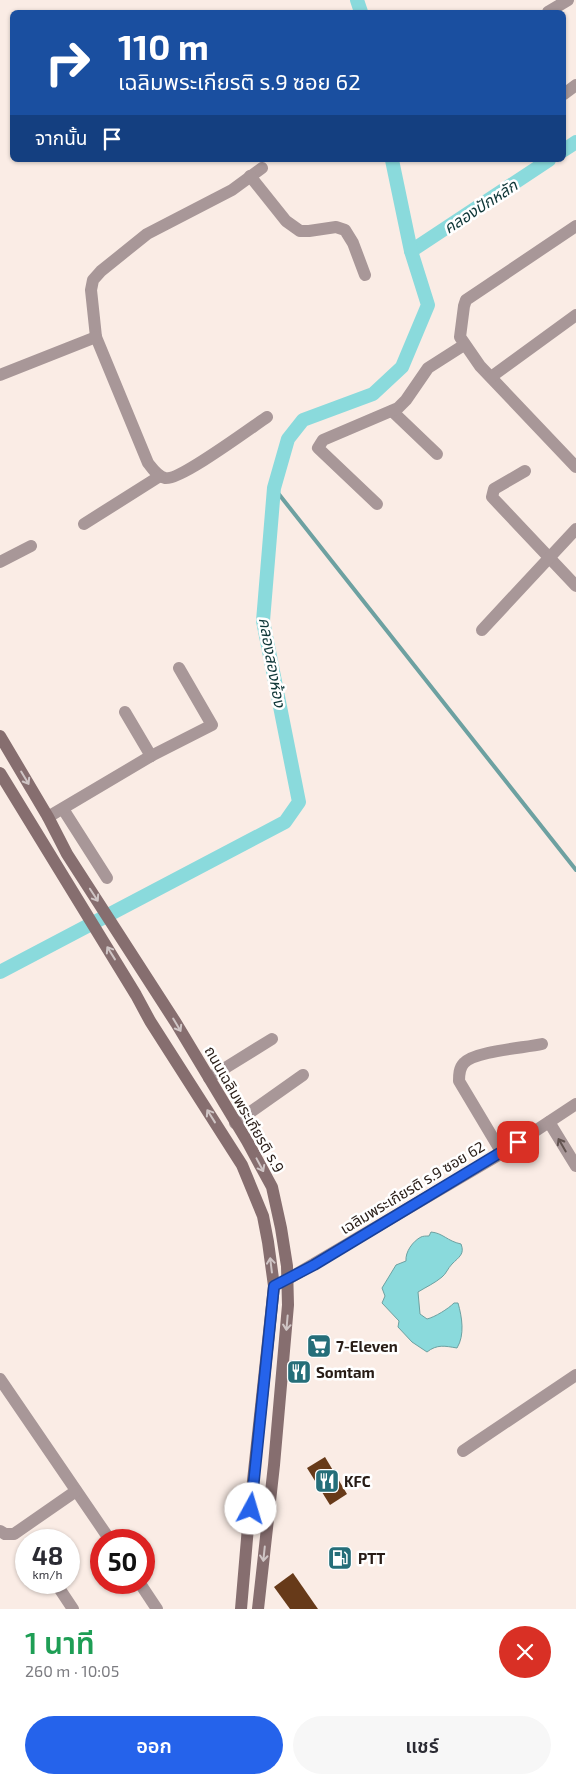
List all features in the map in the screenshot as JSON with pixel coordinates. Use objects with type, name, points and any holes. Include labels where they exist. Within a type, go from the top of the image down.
[{"type":"main road","name":"ถนนเฉลิมพระเกียรติ ร.9","points":[[0,736],[48,817],[67,854],[176,1023],[272,1187],[281,1228],[288,1279],[288,1306],[274,1465],[258,1609]]},
{"type":"main road","name":"ถนนเฉลิมพระเกียรติ ร.9","points":[[0,772],[150,1021],[242,1165],[263,1216],[274,1286],[241,1609]]},
{"type":"main road","points":[[274,1286],[288,1279]]},
{"type":"street","points":[[551,10],[568,0]]},
{"type":"street","points":[[166,478],[155,472],[148,463],[96,337],[91,290],[93,280],[147,234],[232,190],[262,168]]},
{"type":"street","points":[[250,176],[286,221],[300,231],[336,227],[345,230],[353,243],[365,275]]},
{"type":"street","points":[[576,226],[466,300],[460,337],[480,366],[576,467]]},
{"type":"street","points":[[491,377],[576,315]]},
{"type":"street","points":[[0,375],[96,337]]},
{"type":"street","points":[[377,504],[318,448],[323,440],[398,408],[406,400],[428,368],[464,344]]},
{"type":"street","points":[[392,411],[436,454]]},
{"type":"street","points":[[84,524],[166,478],[209,457],[267,417]]},
{"type":"street","points":[[524,471],[494,489],[492,497],[576,586]]},
{"type":"street","points":[[482,630],[576,529]]},
{"type":"street","points":[[0,562],[30,546]]},
{"type":"street","points":[[48,817],[152,756],[212,725],[179,668]]},
{"type":"street","points":[[125,712],[152,756]]},
{"type":"street","points":[[63,809],[107,878]]},
{"type":"street","points":[[209,1078],[272,1039]]},
{"type":"street","points":[[502,1153],[459,1082],[459,1072],[463,1064],[476,1057],[542,1044]]},
{"type":"street","points":[[235,1123],[304,1075]]},
{"type":"street","name":"เฉลิมพระเกียรติ ร.9 ซอย 62","points":[[288,1279],[502,1153],[575,1107]]},
{"type":"street","points":[[549,1122],[576,1166]]},
{"type":"street","points":[[463,1451],[576,1375]]},
{"type":"street","points":[[0,1379],[102,1529]]},
{"type":"street","points":[[0,1530],[5,1534],[14,1534],[76,1491]]},
{"type":"street","points":[[63,1594],[73,1609]]},
{"type":"street","points":[[147,1594],[157,1609]]},
{"type":"water","points":[[431,1232],[461,1244],[462,1250],[461,1255],[443,1276],[418,1292],[420,1314],[427,1319],[454,1303],[458,1303],[462,1320],[462,1332],[457,1348],[445,1346],[431,1349],[427,1352],[412,1342],[398,1327],[399,1321],[382,1303],[385,1296],[382,1288],[396,1265],[406,1261],[412,1244],[421,1237],[429,1236]]},
{"type":"building","name":"KFC","points":[[325,1457],[347,1494],[330,1505],[307,1468]]},
{"type":"building","points":[[293,1573],[318,1609],[290,1609],[274,1587]]},
{"type":"waterway","points":[[357,0],[360,10]]},
{"type":"waterway","name":"คลองปักหลัก","points":[[566,149],[576,142]]},
{"type":"waterway","name":"คลองสองห้อง","points":[[0,972],[285,822],[299,802],[263,621],[274,488],[288,439],[303,420],[373,394],[402,367],[428,305],[411,251],[392,162]]},
{"type":"waterway","name":"คลองปักหลัก","points":[[411,251],[546,162]]},
{"type":"waterway","points":[[274,488],[576,870]]},
{"type":"place","name":"7-Eleven","points":[[319,1346]]},
{"type":"place","name":"Somtam","points":[[299,1372]]},
{"type":"place","name":"KFC","points":[[327,1481]]},
{"type":"place","name":"PTT","points":[[340,1558]]},
{"type":"route","points":[[251,1509],[274,1286],[314,1265],[518,1142]]}]
